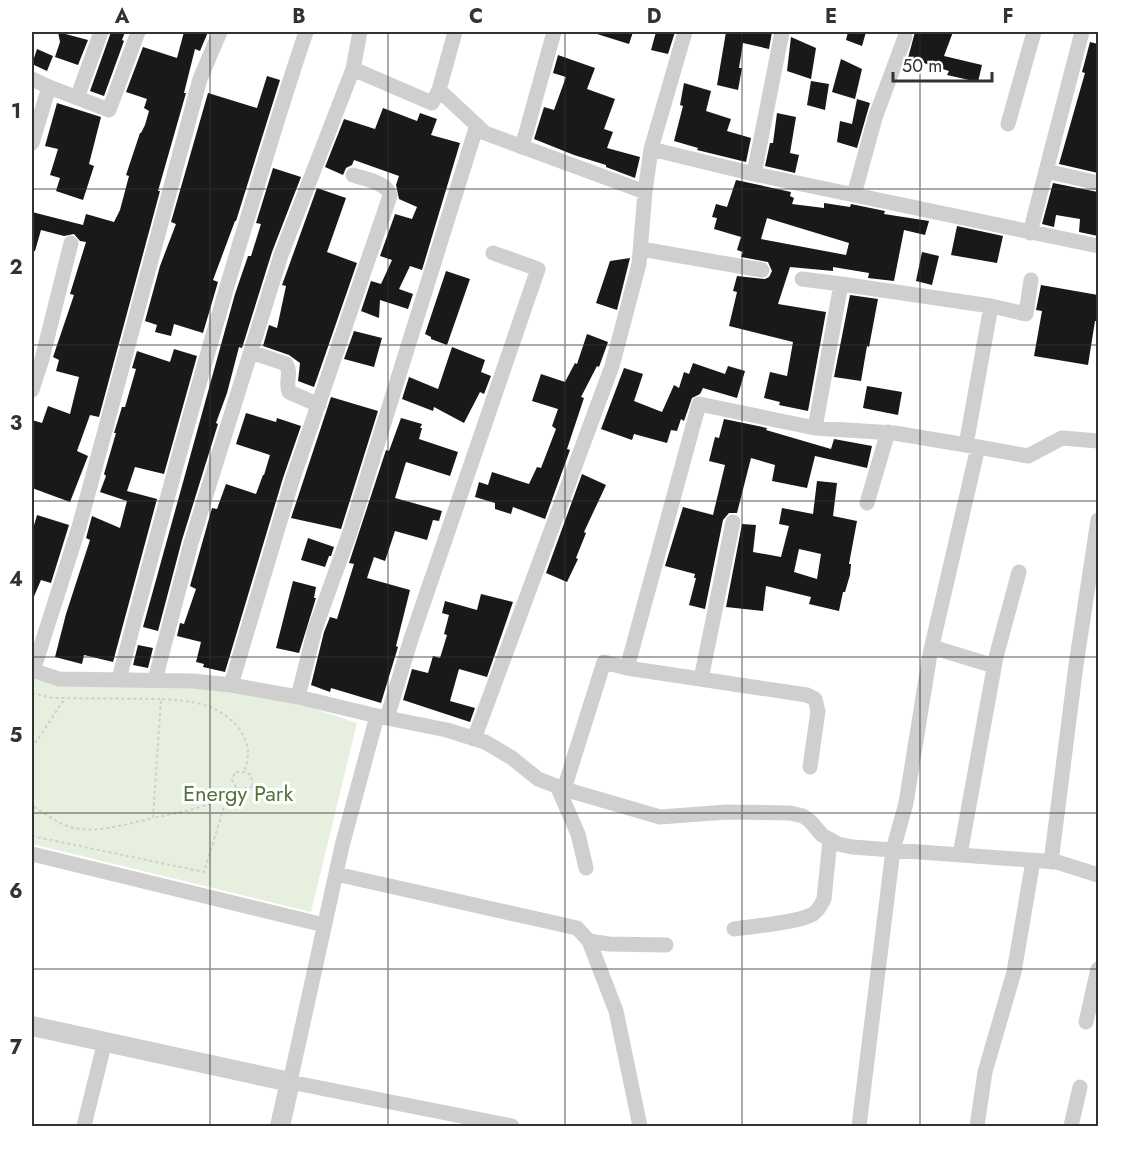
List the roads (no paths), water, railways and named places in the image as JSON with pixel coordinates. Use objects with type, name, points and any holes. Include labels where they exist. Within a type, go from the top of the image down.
[{"type":"street","points":[[77,98],[101,32]]},
{"type":"street","points":[[32,79],[109,110],[138,32]]},
{"type":"street","points":[[220,32],[200,79],[79,527],[32,671],[59,679],[231,684],[447,730],[484,742],[512,758],[538,778],[560,787],[660,817],[727,812],[797,814],[810,821],[822,835],[830,840],[852,847],[1051,862],[1098,875]]},
{"type":"street","points":[[119,679],[164,507],[212,338],[306,32]]},
{"type":"street","points":[[155,680],[191,543],[225,430],[294,216],[353,69],[360,32]]},
{"type":"street","points":[[353,69],[432,103],[439,90],[455,32]]},
{"type":"street","points":[[522,147],[554,32]]},
{"type":"street","points":[[474,739],[612,366],[639,264],[651,148],[685,32]]},
{"type":"street","points":[[754,174],[782,32]]},
{"type":"street","points":[[1008,124],[1035,32]]},
{"type":"street","points":[[1030,233],[1082,32]]},
{"type":"street","points":[[854,195],[875,118],[905,37]]},
{"type":"street","points":[[32,143],[49,87]]},
{"type":"street","points":[[439,90],[485,133],[645,192]]},
{"type":"street","points":[[298,697],[315,628],[350,532],[477,125]]},
{"type":"street","points":[[651,148],[754,174],[1098,246]]},
{"type":"street","points":[[1046,171],[1098,183]]},
{"type":"street","points":[[231,684],[289,491],[390,196],[385,186],[353,175]]},
{"type":"street","points":[[32,390],[71,243]]},
{"type":"street","points":[[641,249],[762,270]]},
{"type":"street","points":[[280,1126],[336,874],[382,717],[538,269],[494,253]]},
{"type":"street","points":[[802,279],[991,306],[1026,314],[1031,280]]},
{"type":"street","points":[[814,428],[841,284]]},
{"type":"street","points":[[859,1126],[893,850],[906,803],[932,647],[972,446],[991,306]]},
{"type":"street","points":[[251,352],[286,364],[289,371],[287,386],[289,392],[318,405]]},
{"type":"street","points":[[627,668],[699,404],[814,428],[888,432],[1028,456],[1062,438],[1098,441]]},
{"type":"street","points":[[867,503],[888,432]]},
{"type":"street","points":[[1051,862],[1076,665],[1098,520]]},
{"type":"street","points":[[701,679],[733,522]]},
{"type":"street","points":[[960,855],[994,666],[1019,572]]},
{"type":"street","points":[[932,647],[994,666]]},
{"type":"street","points":[[586,868],[578,834],[560,787],[604,662],[627,668],[807,695],[814,699],[818,711],[810,766]]},
{"type":"street","points":[[734,929],[772,924],[816,913],[824,899],[830,840]]},
{"type":"street","points":[[32,854],[324,925]]},
{"type":"street","points":[[977,1126],[985,1072],[1014,972],[1033,861]]},
{"type":"street","points":[[336,874],[577,928],[589,941],[616,1011],[640,1126]]},
{"type":"street","points":[[589,941],[609,944],[666,945]]},
{"type":"street","points":[[1086,1023],[1098,969]]},
{"type":"street","points":[[32,1026],[290,1082],[512,1126]]},
{"type":"street","points":[[84,1126],[105,1041]]},
{"type":"street","points":[[1071,1126],[1080,1088]]},
{"type":"park label","name":"Energy Park","points":[[238,793]]}]
